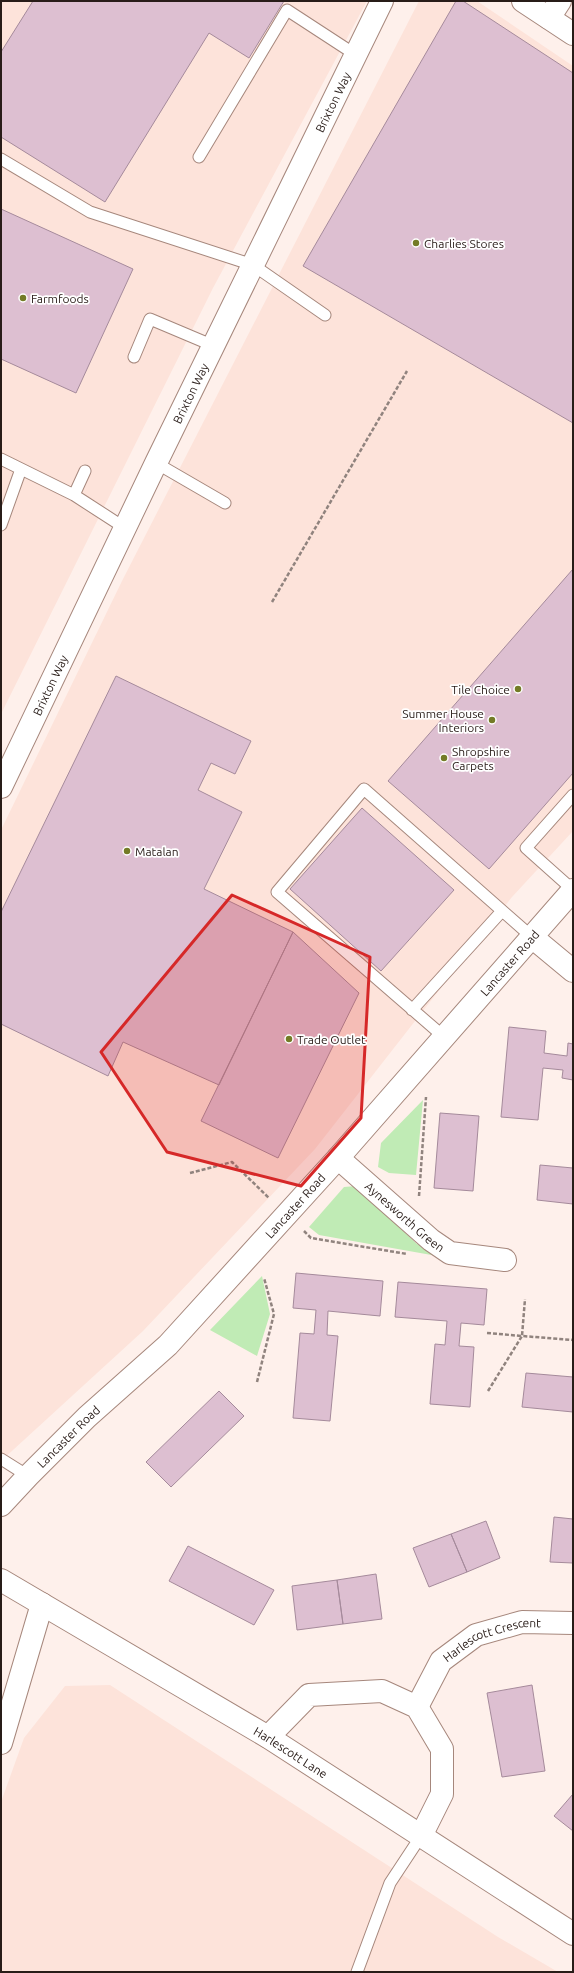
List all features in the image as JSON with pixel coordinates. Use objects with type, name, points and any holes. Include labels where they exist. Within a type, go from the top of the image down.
[{"type":"street","name":"Brixton Way","points":[[1,787],[156,463],[382,1]]},
{"type":"street","points":[[524,1],[554,10],[573,34]]},
{"type":"street","name":"Lancaster Road","points":[[1,1505],[87,1417],[168,1345],[257,1248],[285,1214],[338,1158],[421,1064],[443,1036],[573,890]]},
{"type":"street","points":[[532,937],[573,971]]},
{"type":"street","name":"Aynesworth Green","points":[[338,1158],[417,1226],[431,1240],[450,1253],[505,1260]]},
{"type":"street","name":"Harlescott Lane","points":[[1,1580],[268,1738],[573,1934]]},
{"type":"street","points":[[1,1744],[42,1604]]},
{"type":"street","name":"Harlescott Crescent","points":[[417,1707],[441,1661],[476,1636],[522,1622],[573,1624]]},
{"type":"street","points":[[268,1738],[309,1695],[382,1691],[417,1707],[442,1748],[442,1794],[421,1836]]},
{"type":"lane","points":[[199,157],[286,10],[356,55]]},
{"type":"lane","points":[[1,159],[90,212],[253,265],[324,315]]},
{"type":"lane","points":[[134,357],[150,319],[214,346]]},
{"type":"lane","points":[[1,459],[74,495],[125,528]]},
{"type":"lane","points":[[156,463],[225,503]]},
{"type":"lane","points":[[1,525],[21,469]]},
{"type":"lane","points":[[74,495],[85,470]]},
{"type":"lane","points":[[443,1036],[277,892],[364,789],[532,937]]},
{"type":"lane","points":[[573,795],[526,848],[573,890]]},
{"type":"lane","points":[[412,1010],[502,911]]},
{"type":"lane","points":[[1,1459],[28,1476]]},
{"type":"lane","points":[[357,1972],[390,1883],[421,1836]]},
{"type":"path","points":[[272,602],[407,371]]},
{"type":"path","points":[[417,1226],[427,1082],[421,1064]]},
{"type":"path","points":[[257,1248],[274,1314],[257,1382]]},
{"type":"path","points":[[488,1391],[522,1336],[525,1299]]},
{"type":"path","points":[[487,1333],[573,1340]]},
{"type":"highlighted area","points":[[232,895],[370,957],[361,1118],[301,1186],[167,1152],[101,1052]]},
{"type":"shaded area","points":[[1,1],[367,1],[213,288],[1,714]]},
{"type":"shaded area","points":[[419,1],[477,1],[573,66],[573,831],[512,897],[315,1149],[143,1331],[1,1461],[1,830],[122,581]]},
{"type":"shaded area","points":[[110,1685],[498,1937],[558,1972],[1,1972],[1,1802],[24,1738],[65,1686]]},
{"type":"green space","points":[[423,1100],[416,1175],[389,1173],[378,1167],[381,1143]]},
{"type":"green space","points":[[356,1186],[417,1244],[432,1249],[437,1256],[319,1235],[309,1227],[344,1187]]},
{"type":"green space","points":[[262,1276],[270,1314],[257,1356],[210,1330]]},
{"type":"building","points":[[33,1],[284,1],[249,58],[209,33],[105,202],[1,137],[1,52]]},
{"type":"building","points":[[456,1],[463,1],[573,73],[573,423],[303,266]]},
{"type":"building","points":[[1,209],[133,269],[76,393],[1,359]]},
{"type":"building","points":[[573,569],[573,773],[489,869],[388,781]]},
{"type":"building","name":"Matalan","points":[[116,676],[251,741],[235,774],[211,763],[198,790],[242,812],[204,889],[293,932],[219,1085],[123,1042],[108,1076],[1,1024],[1,912]]},
{"type":"building","points":[[362,808],[454,890],[381,971],[290,889]]},
{"type":"building","name":"Trade Outlet","points":[[293,932],[359,993],[278,1158],[201,1121]]},
{"type":"building","points":[[509,1027],[546,1031],[544,1053],[567,1056],[568,1043],[573,1044],[573,1080],[562,1078],[563,1070],[543,1068],[538,1120],[501,1117]]},
{"type":"building","points":[[440,1113],[479,1116],[473,1191],[434,1188]]},
{"type":"building","points":[[540,1165],[573,1168],[573,1204],[537,1200]]},
{"type":"building","points":[[296,1273],[383,1281],[380,1316],[328,1311],[327,1335],[338,1336],[330,1421],[293,1418],[300,1333],[314,1334],[316,1310],[293,1308]]},
{"type":"building","points":[[398,1282],[487,1289],[484,1325],[461,1323],[459,1346],[474,1347],[470,1407],[430,1404],[435,1344],[445,1345],[447,1321],[395,1317]]},
{"type":"building","points":[[526,1373],[573,1377],[573,1412],[522,1407]]},
{"type":"building","points":[[219,1391],[244,1416],[171,1487],[146,1462]]},
{"type":"building","points":[[554,1517],[573,1519],[573,1563],[550,1562]]},
{"type":"building","points":[[486,1521],[500,1558],[467,1572],[451,1534]]},
{"type":"building","points":[[451,1534],[467,1572],[429,1587],[413,1548]]},
{"type":"building","points":[[188,1546],[274,1590],[254,1625],[169,1581]]},
{"type":"building","points":[[376,1574],[382,1619],[343,1624],[337,1580]]},
{"type":"building","points":[[337,1580],[343,1624],[297,1630],[292,1586]]},
{"type":"building","points":[[532,1685],[545,1771],[502,1777],[487,1693]]},
{"type":"building","points":[[573,1794],[573,1831],[554,1816]]},
{"type":"place","name":"Charlies Stores","points":[[416,243]]},
{"type":"place","name":"Farmfoods","points":[[23,298]]},
{"type":"place","name":"Tile Choice","points":[[518,689]]},
{"type":"place","name":"Summer House Interiors","points":[[492,720]]},
{"type":"place","name":"Shropshire Carpets","points":[[444,758]]},
{"type":"place","name":"Matalan","points":[[127,851]]},
{"type":"place","name":"Trade Outlet","points":[[289,1039]]}]
